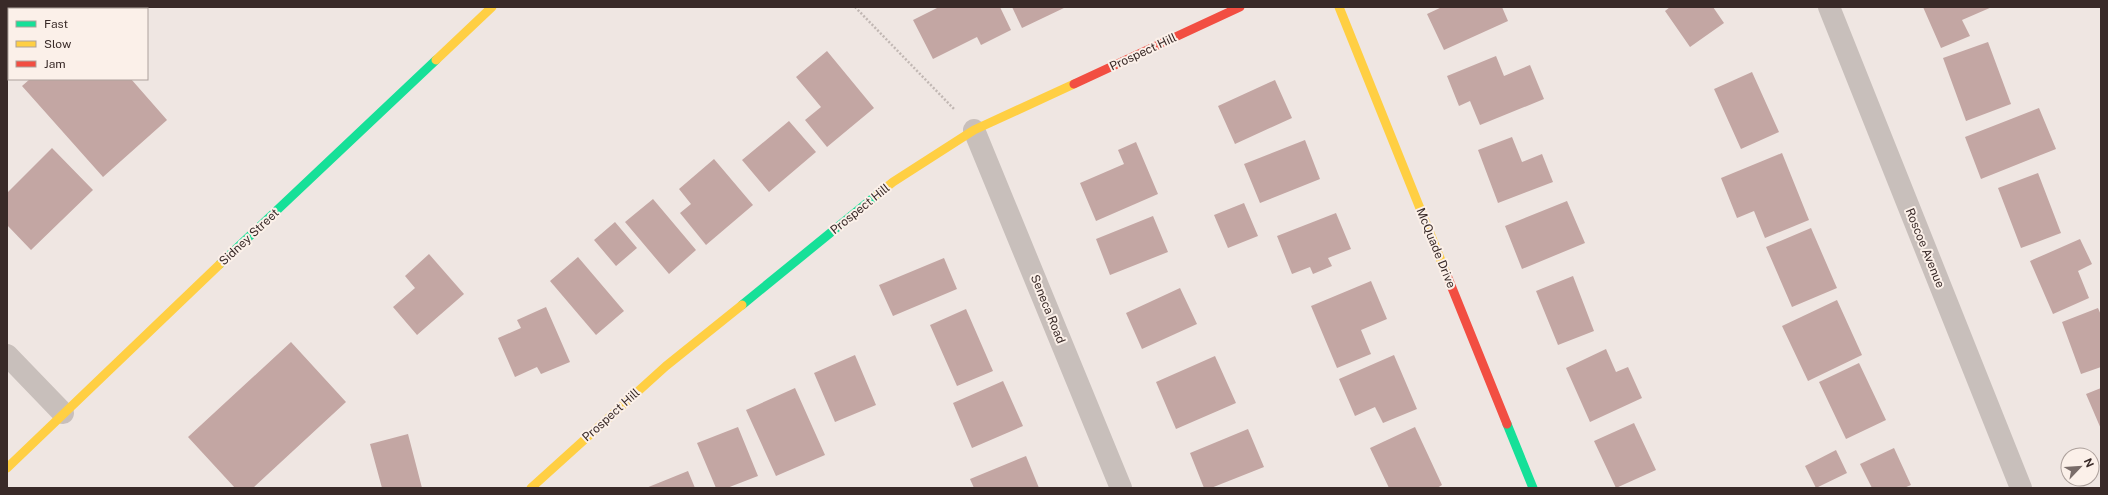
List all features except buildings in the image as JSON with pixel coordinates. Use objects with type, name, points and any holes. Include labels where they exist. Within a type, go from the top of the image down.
[{"type":"street","name":"Sidney Street","points":[[7,468],[63,413],[492,7]]},
{"type":"street","name":"Prospect Hill","points":[[531,488],[666,366],[893,182],[974,130],[1240,7]]},
{"type":"street","name":"McQuade Drive","points":[[1339,7],[1533,488]]},
{"type":"street","name":"Roscoe Avenue","points":[[1829,7],[2021,488]]},
{"type":"street","name":"Seneca Road","points":[[974,130],[1121,488]]},
{"type":"street","points":[[7,355],[63,413]]},
{"type":"path","points":[[855,7],[974,130]]},
{"type":"traffic: fast","points":[[220,264],[436,60]]},
{"type":"traffic: fast","points":[[742,305],[878,194]]},
{"type":"traffic: fast","points":[[1507,424],[1533,488]]},
{"type":"traffic: slow","points":[[436,60],[492,7]]},
{"type":"traffic: slow","points":[[1339,7],[1446,273]]},
{"type":"traffic: slow","points":[[878,194],[893,182],[974,130],[1074,84]]},
{"type":"traffic: slow","points":[[7,468],[220,264]]},
{"type":"traffic: slow","points":[[531,488],[666,366],[742,305]]},
{"type":"traffic: jam","points":[[1074,84],[1240,7]]},
{"type":"traffic: jam","points":[[1446,273],[1507,424]]}]
